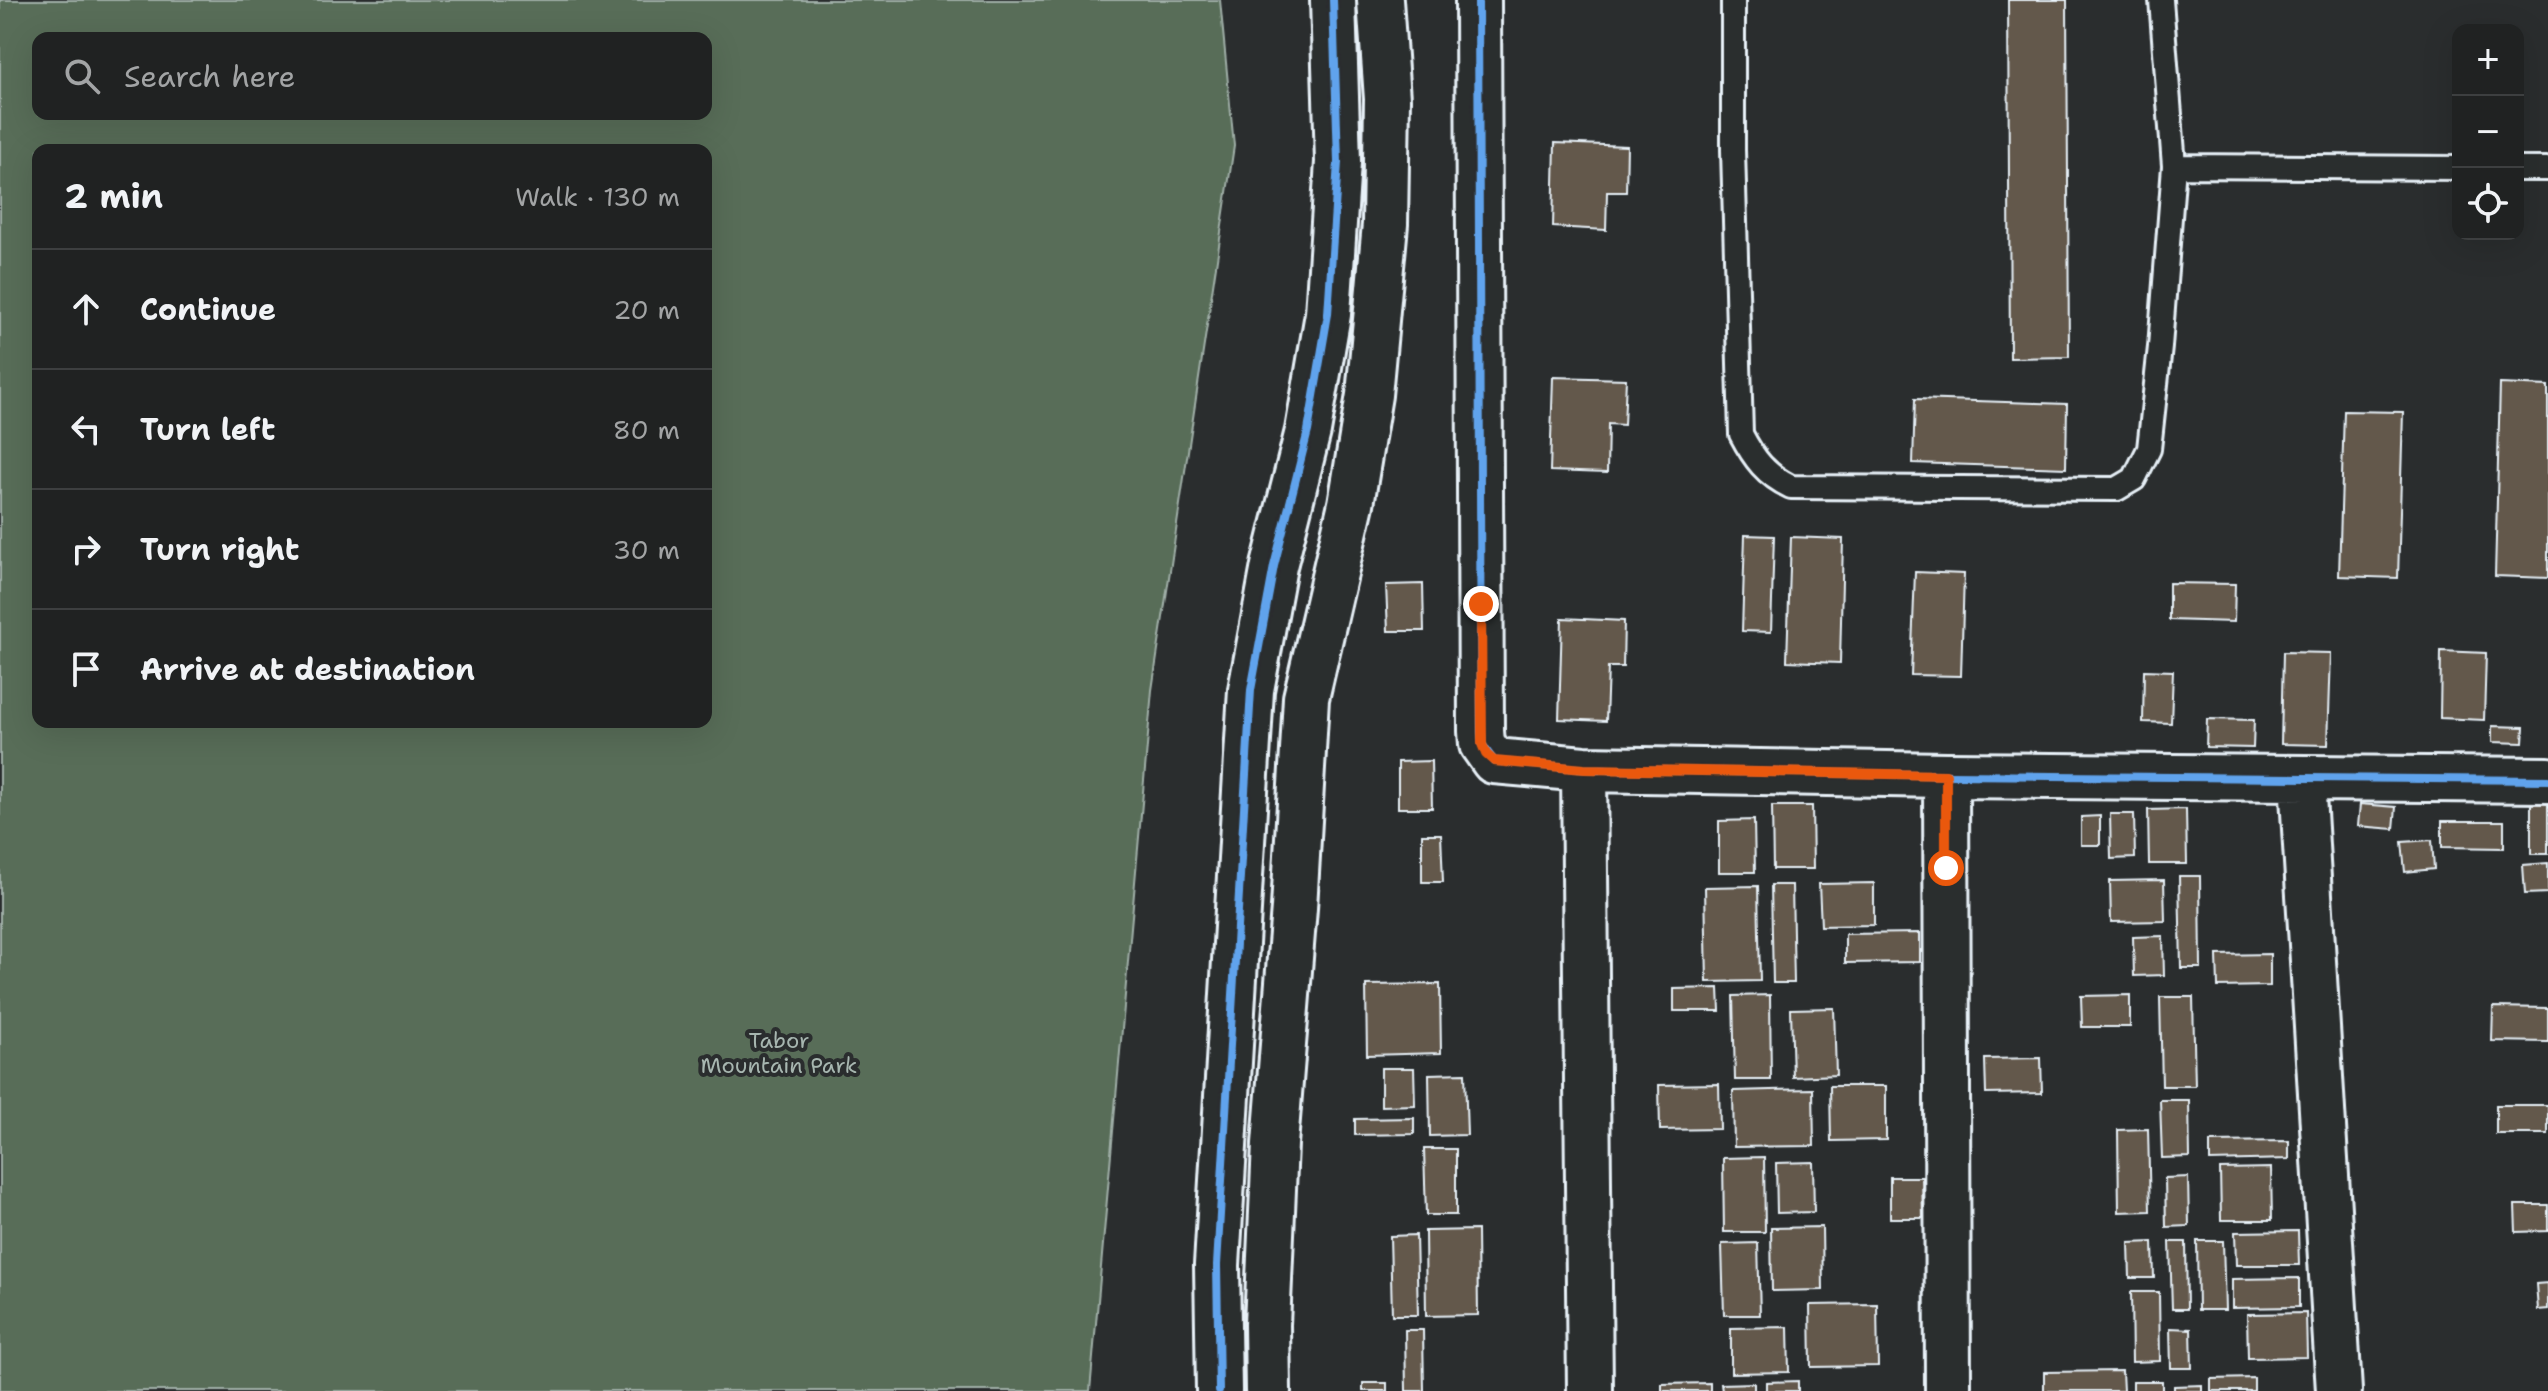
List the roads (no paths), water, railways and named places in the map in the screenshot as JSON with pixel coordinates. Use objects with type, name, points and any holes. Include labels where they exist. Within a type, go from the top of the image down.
[{"type":"street","points":[[1219,1391],[1217,1265],[1251,690],[1274,566],[1308,431],[1328,314],[1338,162],[1333,0]]},
{"type":"street","points":[[1268,1391],[1267,1325],[1275,1144],[1294,908],[1306,698],[1351,504],[1369,395],[1385,224],[1387,99],[1380,0]]},
{"type":"street","points":[[1478,0],[1482,744],[1486,754],[1494,761],[1584,769],[2548,780]]},
{"type":"street","points":[[1584,769],[1590,1391]]},
{"type":"street","points":[[1946,775],[1948,1391]]},
{"type":"street","points":[[2302,779],[2339,1391]]},
{"type":"lane","points":[[1733,0],[1733,150],[1741,434],[1752,455],[1770,476],[1791,487],[2117,489],[2134,479],[2149,449],[2160,347],[2174,166],[2161,0]]},
{"type":"lane","points":[[2174,166],[2452,168]]},
{"type":"lane","points":[[2524,169],[2548,169]]},
{"type":"park label","name":"Tabor Mountain Park","points":[[779,1052]]}]
